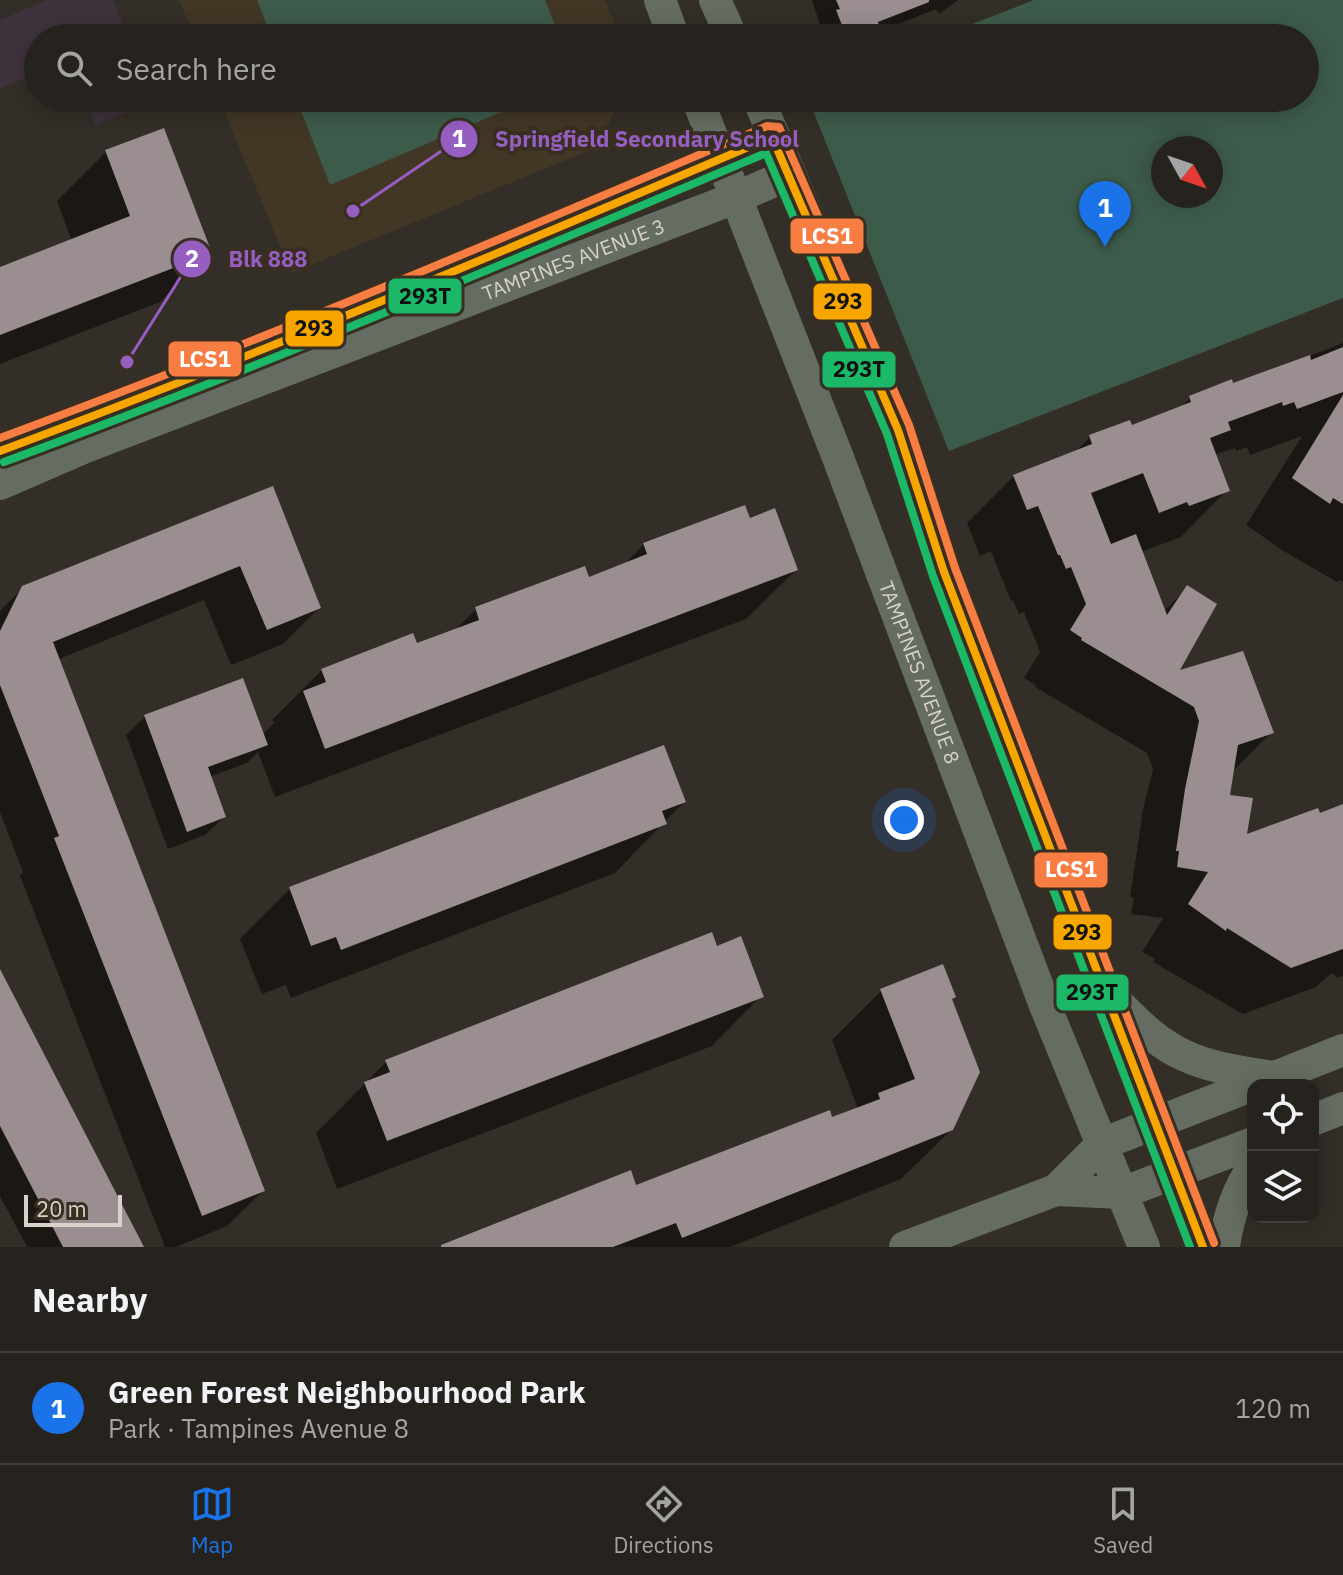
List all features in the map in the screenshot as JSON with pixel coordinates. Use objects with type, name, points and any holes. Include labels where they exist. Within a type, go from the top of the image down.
[{"type":"street","points":[[660,0],[669,24]]},
{"type":"street","points":[[715,0],[726,24]]},
{"type":"street","name":"TAMPINES AVENUE 8","points":[[702,112],[837,455],[1046,1008],[1144,1247]]},
{"type":"street","points":[[763,112],[898,430],[944,572],[1203,1247]]},
{"type":"street","name":"TAMPINES AVENUE 3","points":[[0,451],[153,394],[414,289],[772,137]]},
{"type":"street","name":"TAMPINES AVENUE 3","points":[[0,484],[83,448],[788,175]]},
{"type":"street","points":[[1102,985],[1138,1025],[1165,1047],[1189,1059],[1252,1079]]},
{"type":"street","points":[[1268,1079],[1343,1050]]},
{"type":"street","points":[[1056,1190],[1102,1144],[1247,1087]]},
{"type":"street","points":[[1319,1118],[1343,1108]]},
{"type":"street","points":[[905,1247],[1056,1190],[1122,1193],[1247,1145]]},
{"type":"street","points":[[1224,1247],[1227,1222],[1247,1176]]},
{"type":"shaded area","points":[[47,0],[113,0],[122,24],[24,24],[24,79],[0,88],[0,20]]},
{"type":"shaded area","points":[[179,0],[605,0],[614,24],[189,24]]},
{"type":"shaded area","points":[[90,112],[128,112],[95,125]]},
{"type":"shaded area","points":[[225,112],[615,112],[593,149],[291,273]]},
{"type":"green space","points":[[257,0],[545,0],[554,24],[266,24]]},
{"type":"green space","points":[[1034,0],[1343,0],[1343,298],[949,451],[814,112],[1319,112],[1319,24],[972,24]]},
{"type":"green space","points":[[301,112],[501,112],[330,185]]},
{"type":"building","points":[[836,0],[929,0],[878,24],[842,24],[836,10],[840,9]]},
{"type":"building","points":[[164,128],[212,253],[0,335],[0,267],[130,216],[105,150]]},
{"type":"building","points":[[1343,347],[1343,392],[1297,409],[1294,402],[1283,406],[1282,402],[1228,422],[1231,430],[1210,438],[1230,491],[1159,513],[1143,473],[1091,493],[1111,544],[1136,534],[1167,615],[1187,585],[1217,604],[1180,670],[1243,651],[1274,733],[1238,745],[1230,795],[1253,798],[1247,834],[1318,808],[1320,813],[1343,804],[1343,949],[1291,968],[1227,928],[1226,931],[1188,904],[1208,872],[1177,867],[1179,851],[1176,851],[1185,789],[1199,721],[1194,707],[1081,640],[1070,630],[1086,604],[1071,567],[1066,569],[1058,555],[1038,506],[1027,510],[1013,475],[1092,444],[1089,435],[1130,420],[1132,425],[1191,402],[1189,396],[1232,379],[1233,383],[1310,355],[1311,360]]},
{"type":"building","points":[[1343,395],[1343,504],[1333,498],[1330,504],[1292,478]]},
{"type":"building","points":[[273,486],[321,608],[267,630],[240,566],[53,642],[265,1191],[202,1216],[54,838],[59,836],[0,685],[0,631],[22,586]]},
{"type":"building","points":[[745,505],[750,518],[775,508],[798,570],[325,749],[303,691],[326,682],[321,669],[413,633],[417,643],[479,620],[475,607],[585,566],[589,577],[647,554],[643,543]]},
{"type":"building","points":[[243,678],[268,745],[208,767],[226,817],[187,832],[144,715]]},
{"type":"building","points":[[664,745],[686,802],[662,811],[667,824],[341,950],[336,937],[311,946],[289,887]]},
{"type":"building","points":[[712,932],[717,946],[741,936],[764,997],[387,1141],[364,1082],[390,1072],[385,1060]]},
{"type":"building","points":[[943,964],[956,997],[952,999],[980,1072],[953,1130],[682,1238],[676,1223],[613,1247],[441,1247],[631,1170],[636,1185],[830,1110],[832,1117],[880,1099],[878,1093],[915,1079],[880,989]]},
{"type":"building","points":[[0,969],[144,1247],[63,1247],[0,1126]]},
{"type":"transit line","name":"LCS1","points":[[0,438],[290,326],[767,126],[779,127],[909,425],[955,568],[1214,1243]]},
{"type":"transit line","name":"293","points":[[0,451],[291,338],[772,137],[898,430],[944,572],[1203,1247]]},
{"type":"transit line","name":"293T","points":[[4,462],[291,351],[766,153],[887,434],[933,576],[1190,1247]]},
{"type":"place","name":"Springfield Secondary School","points":[[353,211]]},
{"type":"place","name":"Green Forest Neighbourhood Park","points":[[1105,247]]},
{"type":"place","name":"Blk 888","points":[[127,362]]}]
